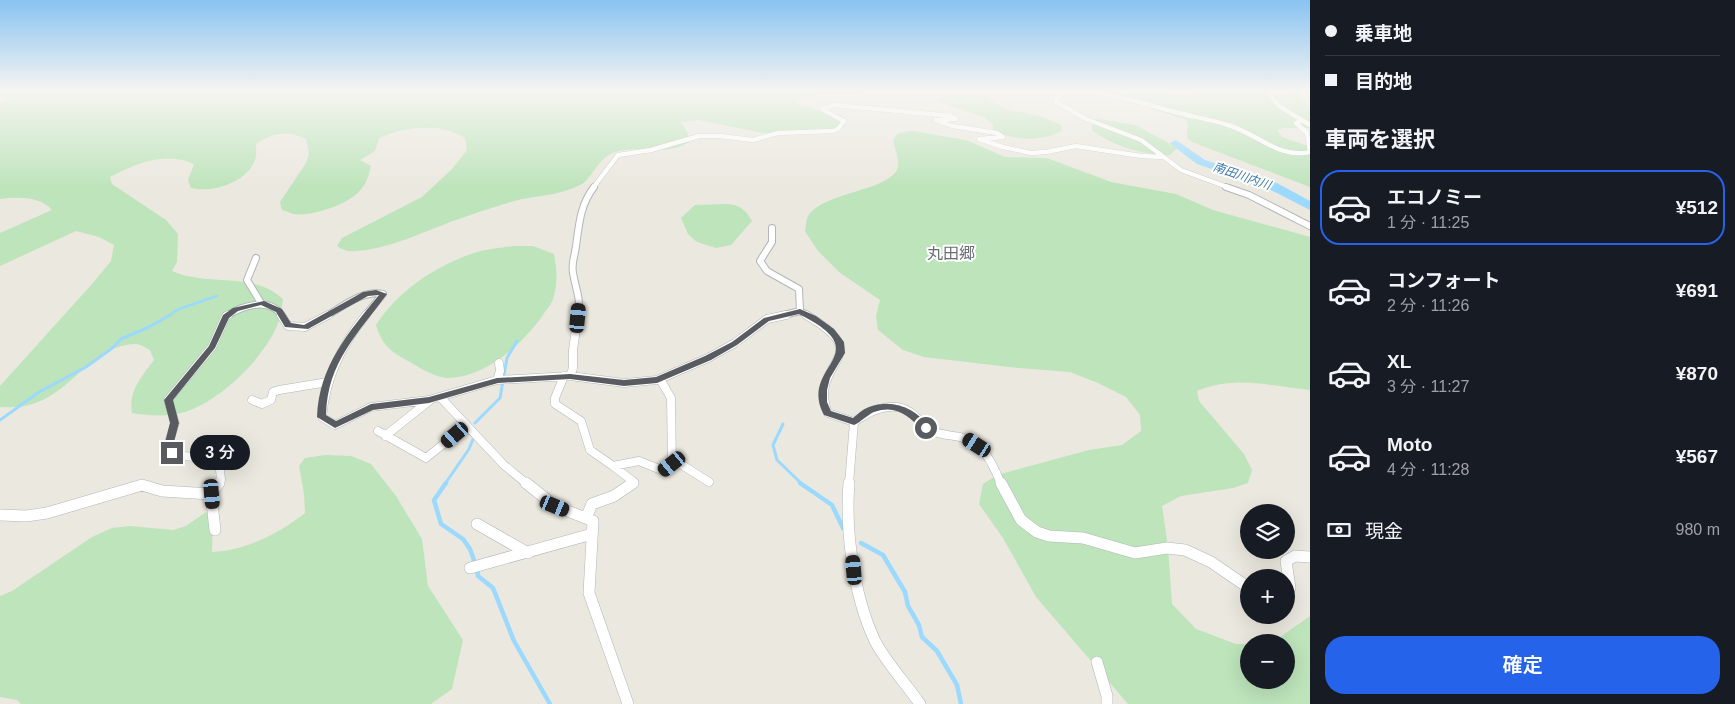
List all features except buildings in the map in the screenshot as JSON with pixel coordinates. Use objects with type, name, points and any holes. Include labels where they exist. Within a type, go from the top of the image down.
[{"type":"street","points":[[586,518],[587,510],[593,503],[612,497],[634,482],[590,450],[585,426],[578,417],[555,404],[555,398],[567,376],[574,368],[573,350],[580,301],[573,273],[572,260],[576,249],[579,217],[591,190],[618,154],[651,150],[699,136],[720,136],[753,140],[778,132],[833,131],[838,129],[843,123]]},
{"type":"street","points":[[946,123],[963,128],[996,133],[1003,137],[979,139],[1030,153],[1049,152],[1064,146],[1076,146],[1144,157],[1163,157]]},
{"type":"street","points":[[1094,123],[1141,140],[1181,170],[1249,195],[1310,226]]},
{"type":"street","points":[[1215,123],[1253,135],[1279,150],[1296,155],[1310,152],[1307,133],[1296,123]]},
{"type":"street","points":[[772,228],[772,242],[760,260],[761,267],[773,277],[794,284],[799,289],[800,311]]},
{"type":"street","points":[[256,258],[247,280],[261,303]]},
{"type":"street","points":[[215,530],[212,494],[221,480],[219,459],[209,456],[181,457],[172,453],[170,442],[175,423],[168,400],[212,347],[226,316],[236,310],[261,303],[279,310],[288,326],[305,327],[366,294],[376,292],[384,294],[336,356],[322,400],[322,417],[335,425],[371,407],[429,400],[501,380],[567,376],[624,383],[660,379],[728,347],[767,319],[800,311],[831,331],[840,342],[841,353],[826,378],[822,390],[822,402],[828,413],[854,422]]},
{"type":"street","points":[[499,363],[501,380]]},
{"type":"street","points":[[660,379],[671,398],[672,464]]},
{"type":"street","points":[[252,400],[262,404],[271,400],[273,392],[279,390],[328,382]]},
{"type":"street","points":[[440,397],[504,464],[555,506],[593,521],[589,592],[628,704]]},
{"type":"street","points":[[429,400],[382,433],[430,460],[466,426]]},
{"type":"street","points":[[920,704],[876,643],[861,607],[854,570],[847,504],[854,422],[871,410],[884,407],[902,409],[912,413],[926,428],[942,434],[967,439],[977,445],[989,460],[1017,515],[1033,531],[1046,536],[1083,538],[1132,553],[1143,553],[1164,548],[1188,551],[1214,563],[1240,582]]},
{"type":"street","points":[[612,466],[632,460],[647,461],[664,470],[672,464],[679,463],[709,482]]},
{"type":"street","points":[[0,516],[26,516],[47,513],[142,485],[162,491],[212,494]]},
{"type":"street","points":[[477,524],[528,553]]},
{"type":"street","points":[[470,568],[592,534]]},
{"type":"street","points":[[1287,569],[1286,561],[1295,556],[1310,558]]},
{"type":"street","points":[[1097,662],[1107,696],[1107,704]]},
{"type":"green space","points":[[0,123],[682,123],[688,133],[689,142],[672,149],[634,149],[615,152],[599,164],[588,179],[572,189],[514,201],[460,218],[405,240],[368,250],[350,251],[343,250],[337,246],[342,238],[422,197],[452,169],[467,150],[465,138],[445,130],[423,127],[400,131],[379,138],[375,151],[360,160],[371,166],[365,183],[357,194],[330,208],[301,214],[293,214],[282,210],[280,202],[306,163],[309,154],[306,139],[293,134],[274,135],[256,144],[256,158],[251,168],[228,185],[209,189],[191,188],[188,180],[194,164],[172,159],[151,160],[110,177],[112,184],[166,220],[178,234],[177,262],[172,271],[186,276],[258,285],[271,290],[283,299],[281,316],[274,332],[265,347],[242,374],[228,387],[199,406],[172,415],[158,416],[132,413],[131,405],[134,391],[154,360],[150,350],[136,344],[121,346],[108,351],[51,396],[29,405],[0,407],[0,386],[111,261],[114,245],[99,237],[76,231],[0,266],[0,233],[52,210],[41,202],[28,198],[0,199]]},
{"type":"green space","points":[[712,123],[846,123],[844,127],[840,129],[764,133]]},
{"type":"green space","points":[[991,123],[1056,123],[1061,125],[1062,131],[1044,137],[1019,138],[993,131],[993,125]]},
{"type":"green space","points":[[1092,123],[1136,125],[1177,148],[1170,155],[1139,151],[1109,141],[1092,130]]},
{"type":"green space","points":[[1310,123],[1310,128],[1284,128],[1277,130],[1282,137],[1310,147],[1310,187],[1192,142],[1187,138],[1188,124]]},
{"type":"green space","points":[[912,131],[966,140],[1005,157],[1047,158],[1111,182],[1176,194],[1213,210],[1310,237],[1310,390],[1267,384],[1239,383],[1211,386],[1197,391],[1199,401],[1244,454],[1252,470],[1248,483],[1233,488],[1181,496],[1162,506],[1168,547],[1172,604],[1196,629],[1240,644],[1240,689],[1295,689],[1295,634],[1284,634],[1310,616],[1310,704],[1128,704],[1036,597],[1003,538],[979,504],[983,484],[997,475],[1089,450],[1122,445],[1141,431],[1140,415],[1126,397],[1070,372],[924,357],[903,350],[878,330],[876,316],[880,300],[839,272],[818,251],[805,231],[806,221],[816,208],[828,201],[872,186],[894,174],[898,163],[893,139],[899,133]]},
{"type":"green space","points":[[727,204],[742,209],[752,221],[731,245],[716,248],[697,242],[688,234],[681,218],[695,205]]},
{"type":"green space","points":[[514,246],[533,246],[554,254],[556,271],[555,293],[543,315],[525,337],[502,357],[476,372],[443,378],[403,358],[384,343],[376,325],[394,302],[430,273],[471,254]]},
{"type":"green space","points":[[325,455],[351,456],[371,464],[396,496],[422,539],[428,586],[463,640],[452,689],[431,704],[21,704],[17,700],[0,697],[0,596],[12,591],[92,537],[112,528],[130,526],[173,530],[186,526],[206,512],[213,516],[212,552],[238,548],[262,540],[284,528],[305,513],[299,466],[305,458]]},
{"type":"waterway","name":"南田川内川","points":[[1176,143],[1201,162],[1273,186],[1310,206]]},
{"type":"waterway","points":[[168,316],[179,309],[217,296]]},
{"type":"waterway","points":[[0,420],[39,392],[86,367],[111,349],[121,339],[149,327],[170,315]]},
{"type":"waterway","points":[[475,423],[500,398],[507,358],[517,341]]},
{"type":"waterway","points":[[783,424],[773,445],[777,460],[802,484]]},
{"type":"waterway","points":[[445,484],[469,449],[473,439]]},
{"type":"waterway","points":[[446,483],[434,500],[441,524],[463,539],[470,549],[475,563]]},
{"type":"waterway","points":[[800,483],[832,505],[843,528]]},
{"type":"waterway","points":[[861,543],[883,555],[905,592],[908,606],[919,625],[922,637],[937,651],[957,685],[961,704]]},
{"type":"waterway","points":[[477,569],[478,576],[493,588],[514,641],[550,704]]},
{"type":"district","name":"丸田郷","points":[[951,253]]},
{"type":"route","points":[[172,453],[170,442],[175,423],[168,400],[212,347],[226,316],[251,304],[261,303],[279,310],[288,326],[305,327],[366,294],[376,292],[384,294],[347,339],[336,356],[322,400],[322,417],[335,425],[371,407],[429,400],[497,380],[570,376],[624,383],[657,380],[708,358],[735,343],[767,319],[800,311],[831,331],[840,342],[841,353],[826,378],[822,390],[822,402],[828,413],[854,422],[871,410],[884,407],[902,409],[912,413],[926,428]]}]
